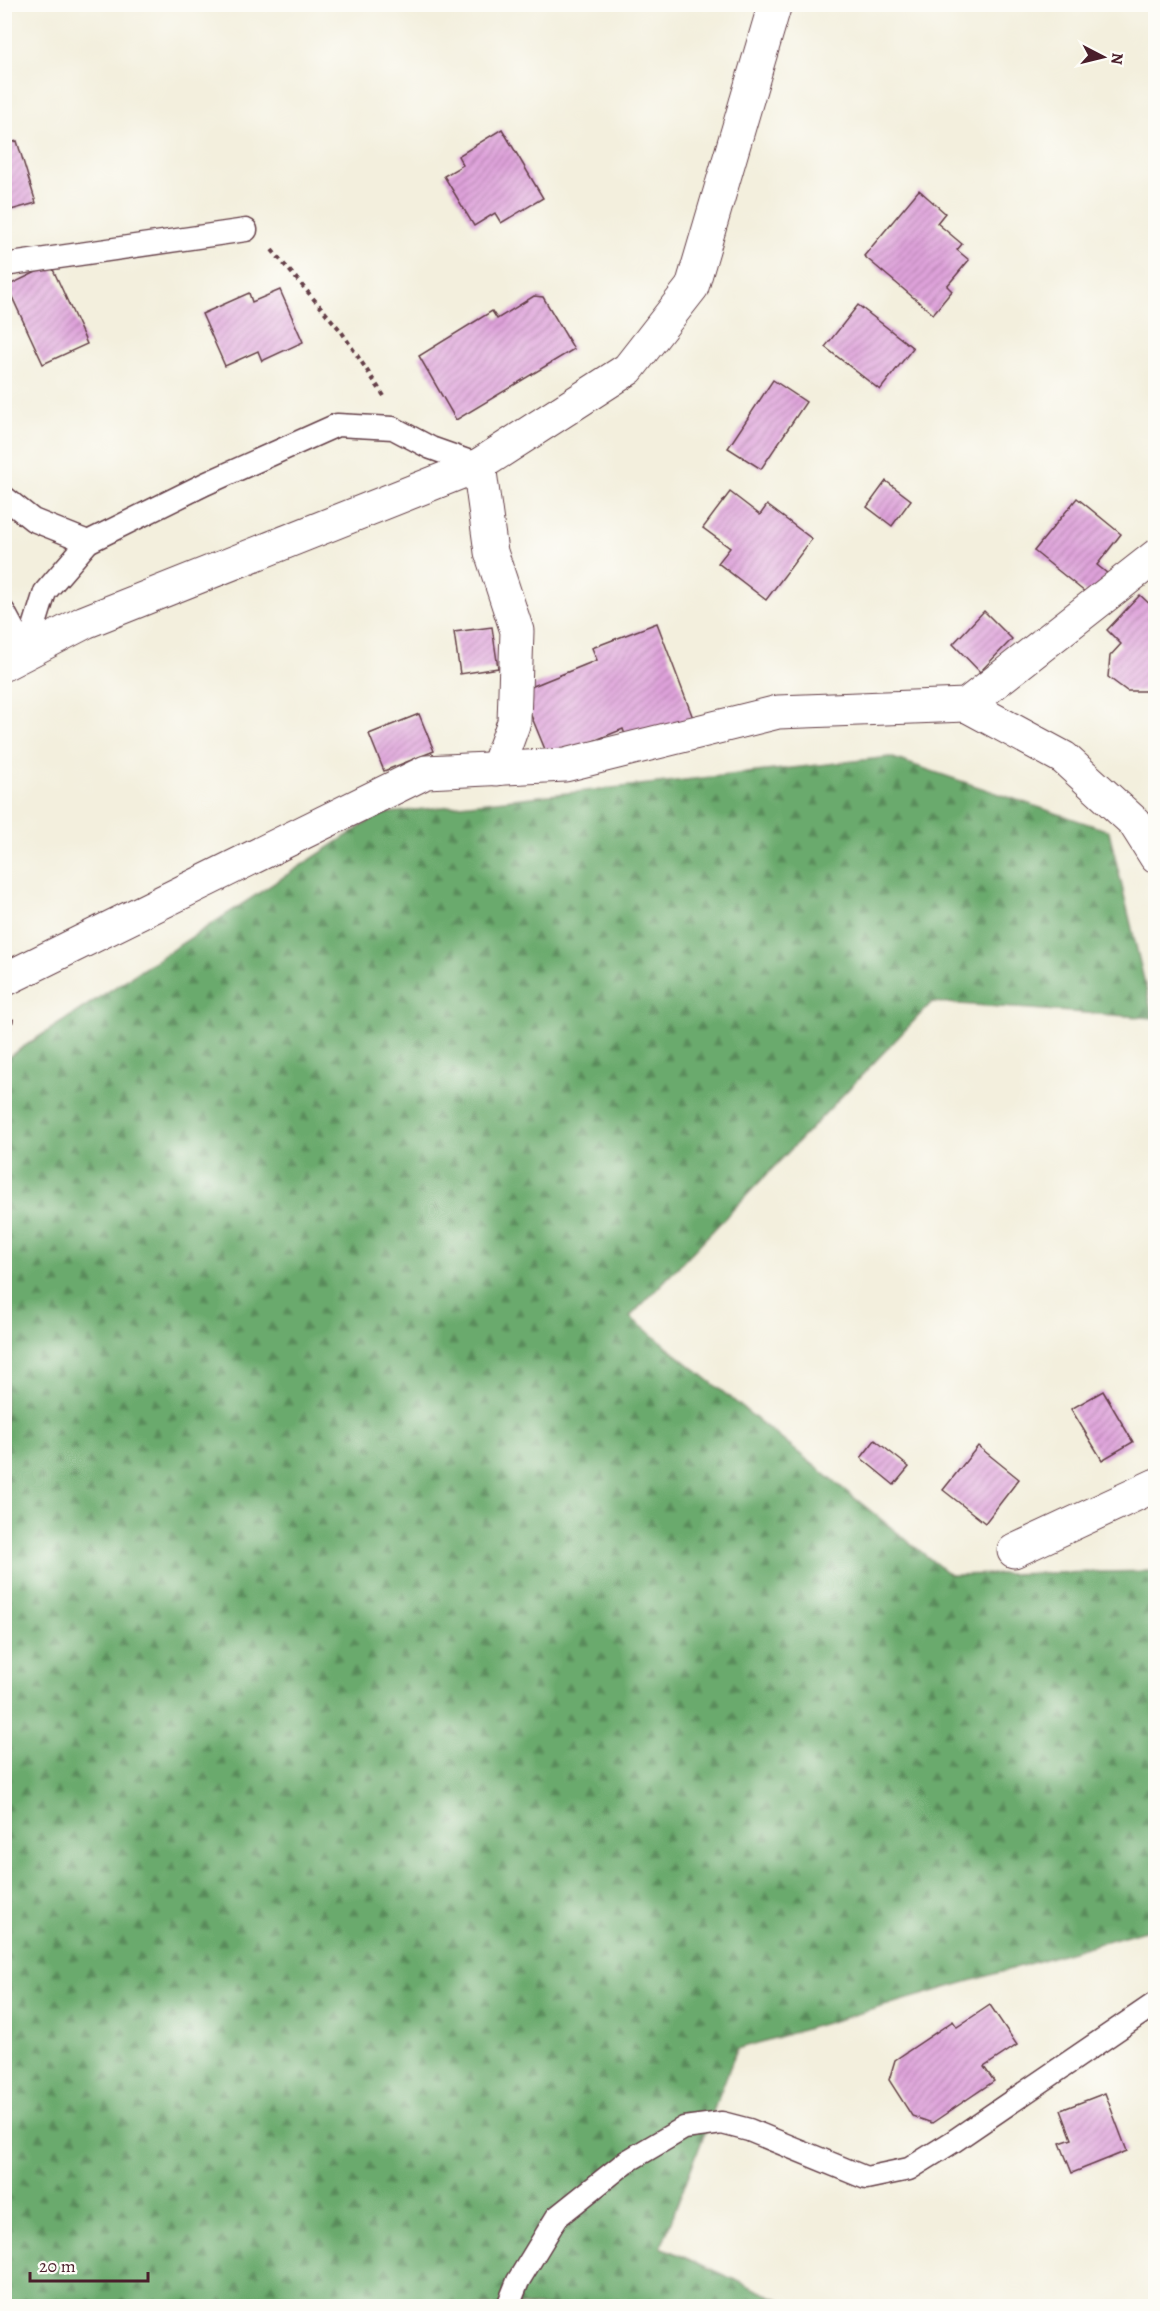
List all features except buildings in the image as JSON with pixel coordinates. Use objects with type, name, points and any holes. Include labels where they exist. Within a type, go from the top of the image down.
[{"type":"street","points":[[15,658],[85,622],[479,465],[628,369],[692,287],[775,4]]},
{"type":"street","points":[[479,465],[491,552],[517,631],[514,722],[497,769]]},
{"type":"street","points":[[966,705],[1155,556]]},
{"type":"street","points":[[4,980],[426,772],[565,765],[778,712],[966,705],[1065,759],[1134,822],[1155,857]]},
{"type":"street","points":[[1014,1551],[1155,1485]]},
{"type":"lane","points":[[4,265],[246,230]]},
{"type":"lane","points":[[15,658],[45,592],[88,542],[205,484],[337,425],[393,428],[430,448],[479,465]]},
{"type":"lane","points":[[4,497],[33,520],[88,542]]},
{"type":"lane","points":[[4,612],[15,658]]},
{"type":"lane","points":[[508,2307],[518,2281],[557,2217],[626,2162],[684,2128],[722,2123],[749,2130],[866,2178],[909,2169],[954,2141],[1155,2003]]},
{"type":"path","points":[[246,230],[260,236],[341,331],[382,391],[393,428]]},
{"type":"green space","points":[[890,757],[1109,831],[1153,1018],[932,1002],[630,1317],[950,1575],[1155,1571],[1155,1927],[737,2049],[661,2247],[794,2306],[5,2306],[5,1059],[380,814]]}]
